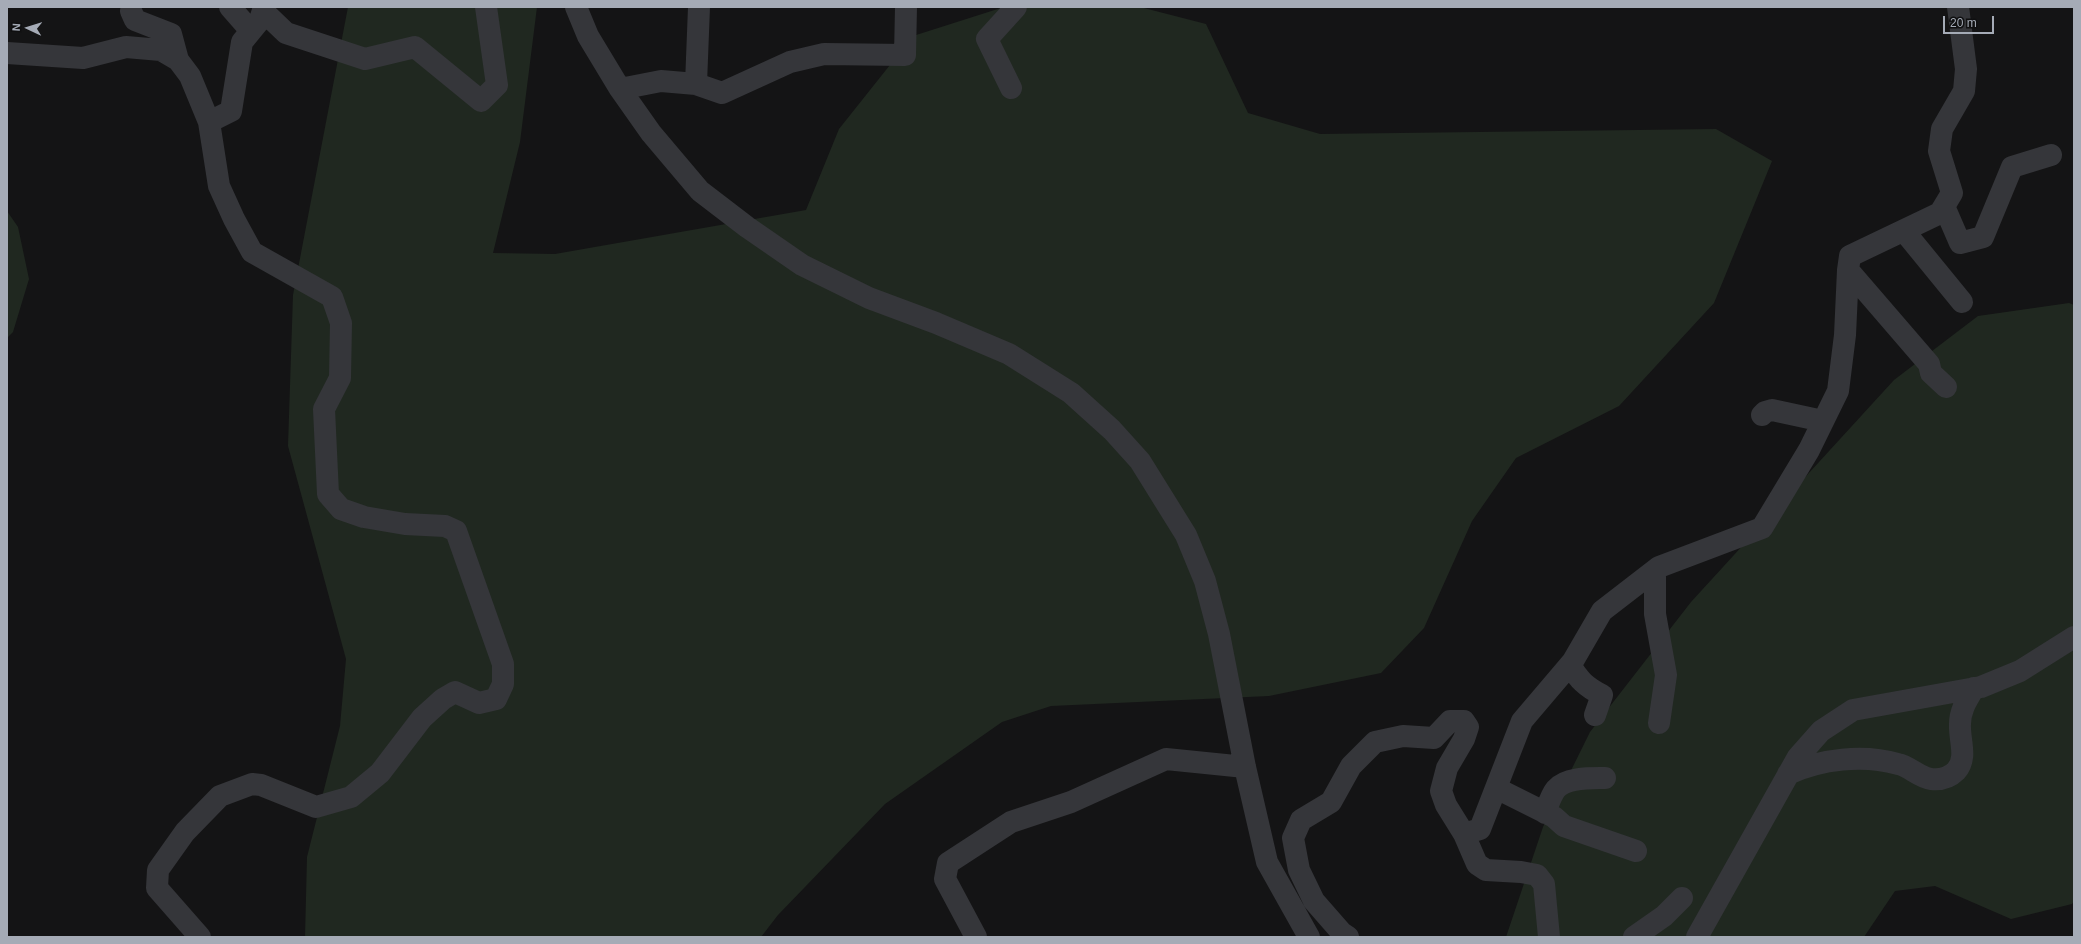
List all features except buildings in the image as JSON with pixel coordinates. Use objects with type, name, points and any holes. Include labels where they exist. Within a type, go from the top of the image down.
[{"type":"street","points":[[230,7],[251,31]]},
{"type":"street","points":[[263,9],[286,33],[365,59],[415,47],[481,101],[498,85],[486,7]]},
{"type":"street","points":[[576,7],[588,36],[620,90],[651,133],[700,190],[747,228],[802,265],[869,298],[936,323],[1009,354],[1071,393],[1112,430],[1140,462],[1186,535],[1205,581],[1219,634],[1245,767],[1267,862],[1309,937]]},
{"type":"street","points":[[696,84],[699,7]]},
{"type":"street","points":[[620,90],[662,81],[696,84],[722,93],[790,62],[824,54],[905,55],[906,7]]},
{"type":"street","points":[[1012,88],[987,39],[1016,7]]},
{"type":"street","points":[[1464,834],[1480,829],[1522,721],[1570,665],[1602,610],[1655,570],[1762,528],[1809,450],[1838,391],[1845,335],[1850,256],[1940,213],[1952,193],[1939,151],[1942,129],[1964,91],[1966,69],[1958,7]]},
{"type":"street","points":[[209,122],[231,111],[242,42],[260,20],[263,9]]},
{"type":"street","points":[[131,11],[134,20],[171,34],[178,60],[190,76],[209,122],[219,186],[234,219],[252,252],[332,297],[341,324],[340,378],[324,409],[328,494],[341,509],[364,517],[405,524],[445,526],[456,531],[503,664],[503,684],[496,699],[479,703],[455,692],[443,699],[422,718],[380,773],[351,797],[316,807],[261,785],[252,784],[220,796],[185,832],[158,870],[156,888],[200,937]]},
{"type":"street","points":[[7,53],[83,58],[126,47],[161,50],[178,60]]},
{"type":"street","points":[[1944,206],[1960,243],[1983,237],[2003,169],[2051,155]]},
{"type":"street","points":[[1904,231],[1962,302]]},
{"type":"street","points":[[1848,270],[1929,364],[1930,373],[1946,387]]},
{"type":"street","points":[[1762,416],[1765,412],[1772,410],[1823,421]]},
{"type":"street","points":[[1655,570],[1655,614],[1666,675],[1659,723]]},
{"type":"street","points":[[1696,937],[1798,757],[1821,731],[1853,710],[1974,688],[2020,671],[2074,637]]},
{"type":"street","points":[[1570,665],[1584,684],[1602,695],[1595,715]]},
{"type":"street","points":[[1788,774],[1813,764],[1877,760],[1900,764],[1929,779],[1945,779],[1956,771],[1962,760],[1960,724],[1962,709],[1974,688]]},
{"type":"street","points":[[1348,937],[1342,933],[1314,901],[1299,870],[1293,838],[1302,820],[1331,802],[1351,766],[1375,742],[1403,736],[1434,738],[1450,721],[1464,720],[1468,727],[1464,739],[1447,768],[1441,791],[1446,805],[1464,834],[1477,864],[1486,870],[1521,872],[1537,875],[1544,884],[1549,937]]},
{"type":"street","points":[[976,937],[945,879],[948,863],[1011,822],[1071,802],[1166,759],[1245,767]]},
{"type":"street","points":[[1545,813],[1555,790],[1562,784],[1588,778],[1605,778]]},
{"type":"street","points":[[1496,788],[1545,813],[1564,826],[1636,851]]},
{"type":"street","points":[[1634,937],[1664,916],[1682,898]]},
{"type":"shaded area","points":[[348,7],[537,7],[520,142],[493,253],[555,254],[806,210],[839,129],[913,36],[1004,7],[1140,7],[1206,24],[1248,113],[1320,134],[1716,129],[1772,161],[1714,303],[1619,406],[1516,458],[1472,521],[1424,628],[1381,673],[1269,696],[1051,706],[1002,722],[885,804],[778,915],[761,937],[305,937],[307,857],[340,726],[346,659],[288,446],[293,295]]},
{"type":"shaded area","points":[[7,211],[18,227],[29,279],[13,332],[7,338]]},
{"type":"shaded area","points":[[2069,303],[2074,305],[2074,901],[2072,904],[2011,919],[1935,886],[1895,891],[1864,937],[1506,937],[1543,827],[1590,732],[1691,602],[1894,380],[1978,316]]}]
